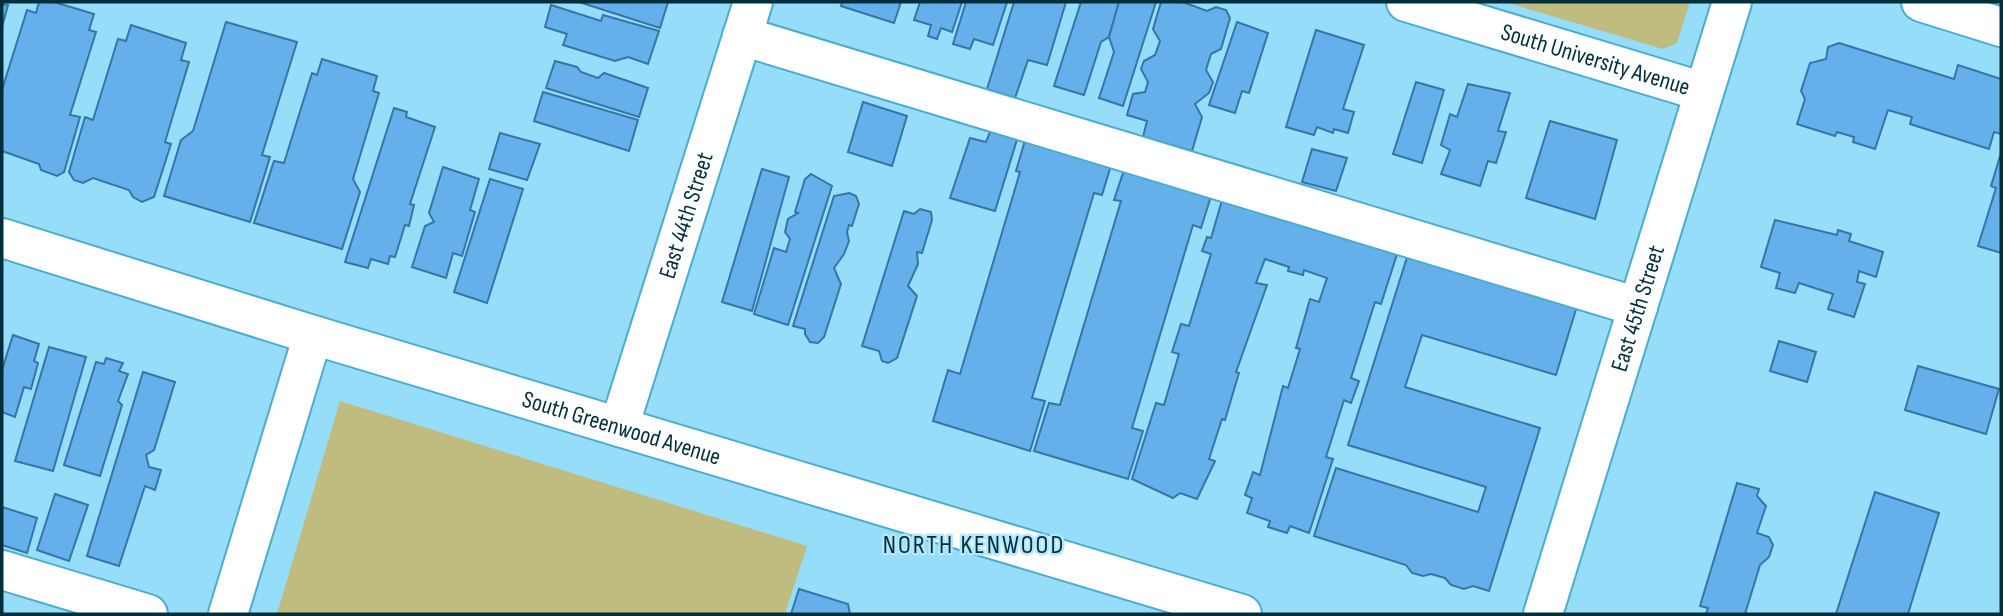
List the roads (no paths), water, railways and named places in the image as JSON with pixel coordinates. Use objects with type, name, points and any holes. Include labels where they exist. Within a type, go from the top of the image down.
[{"type":"street","name":"South University Avenue","points":[[1405,2],[1704,92]]},
{"type":"street","name":"East 45th Street","points":[[1543,614],[1732,2]]},
{"type":"street","points":[[1921,2],[2001,27]]},
{"type":"street","points":[[747,19],[1638,307]]},
{"type":"street","name":"East 44th Street","points":[[619,426],[747,19]]},
{"type":"street","name":"South Greenwood Avenue","points":[[2,238],[313,335],[1242,614]]},
{"type":"street","points":[[228,614],[313,335]]},
{"type":"street","points":[[2,570],[148,614]]},
{"type":"district","name":"NORTH KENWOOD","points":[[974,545]]}]
